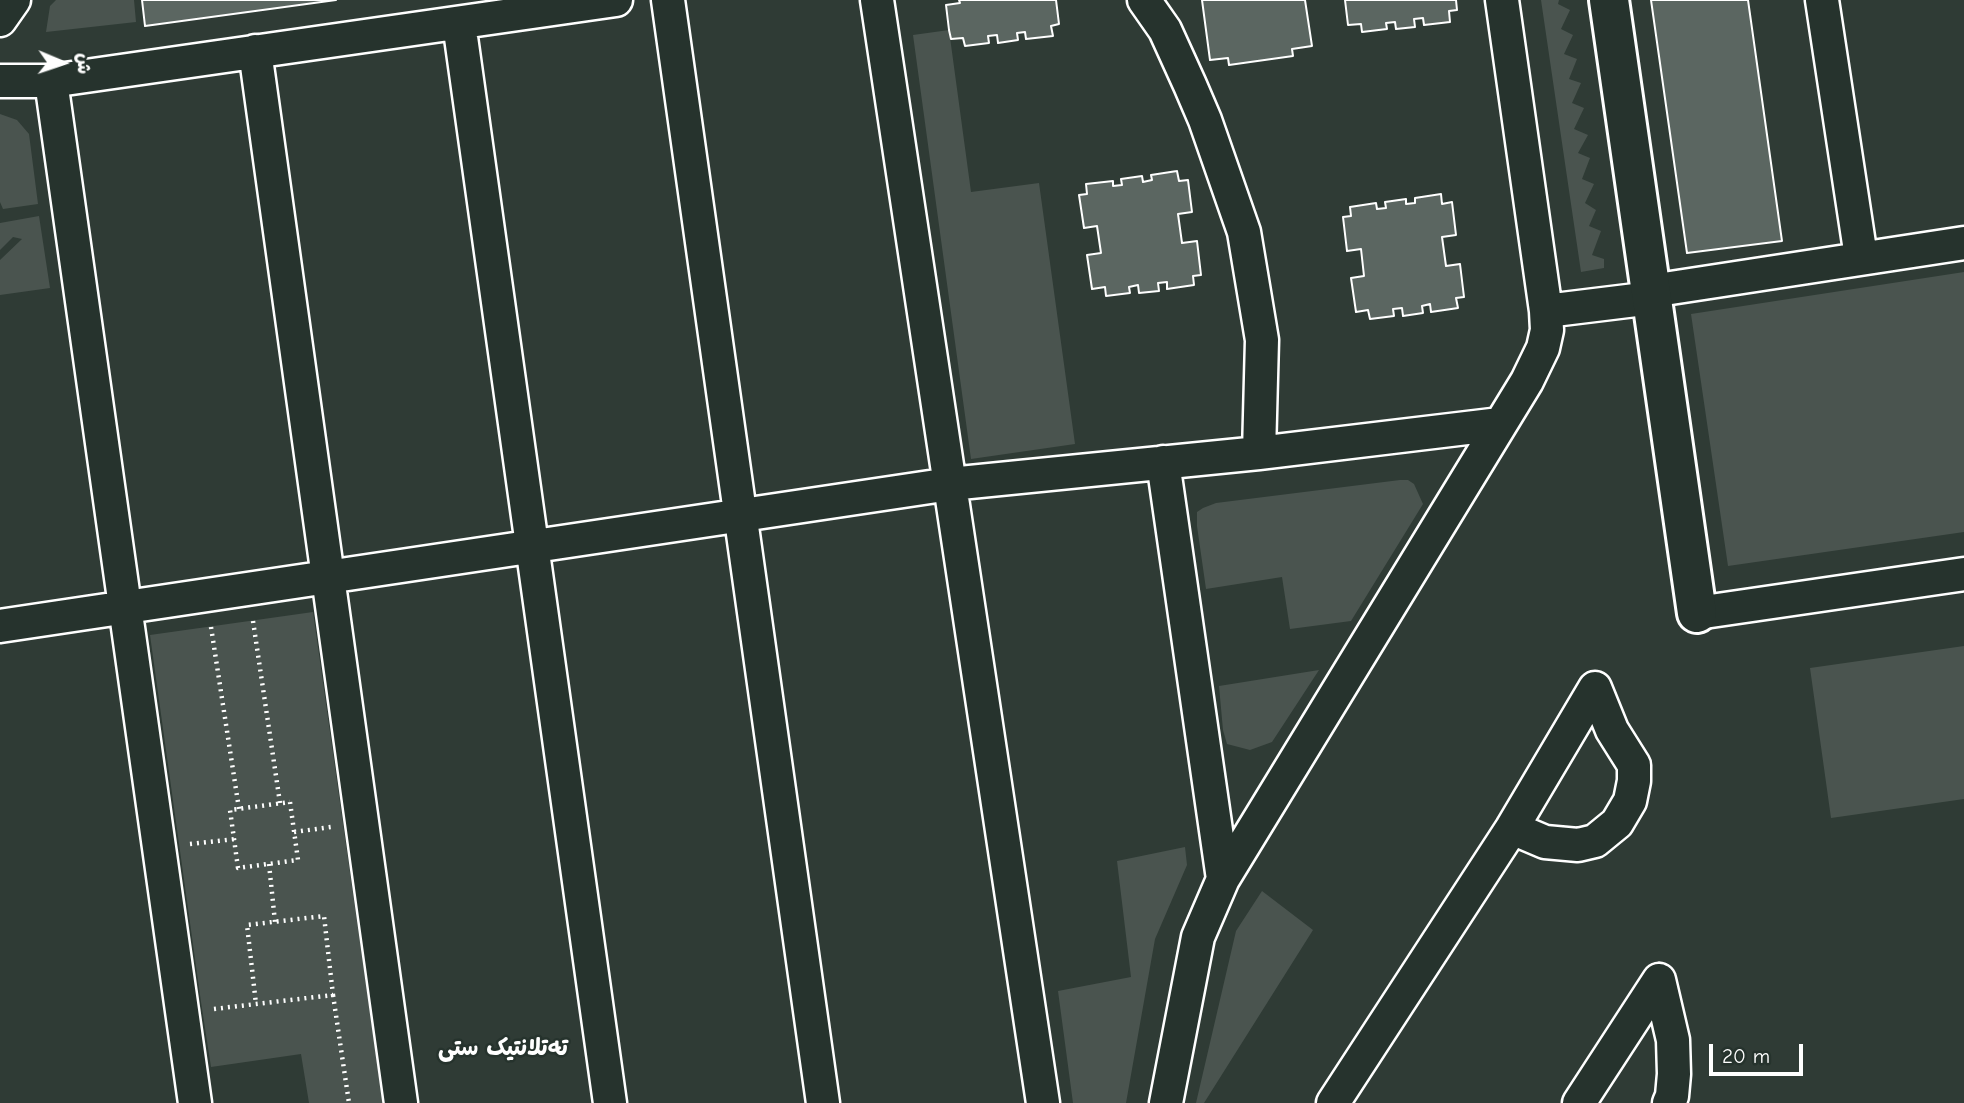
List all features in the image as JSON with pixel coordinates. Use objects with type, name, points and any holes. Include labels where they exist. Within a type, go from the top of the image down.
[{"type":"street","points":[[0,20],[14,0]]},
{"type":"street","points":[[0,81],[51,81],[616,0]]},
{"type":"street","points":[[668,0],[823,1103]]},
{"type":"street","points":[[877,0],[1043,1103]]},
{"type":"street","points":[[1144,0],[1165,30],[1190,85],[1244,232],[1262,340],[1259,453]]},
{"type":"street","points":[[1166,1103],[1198,937],[1223,879],[1537,365],[1547,330],[1546,311],[1502,0]]},
{"type":"street","points":[[1609,0],[1697,613],[1964,574]]},
{"type":"street","points":[[1822,0],[1861,257]]},
{"type":"street","points":[[459,23],[610,1103]]},
{"type":"street","points":[[255,51],[401,1103]]},
{"type":"street","points":[[51,81],[195,1103]]},
{"type":"street","points":[[1546,311],[1861,257],[1964,243]]},
{"type":"street","points":[[0,626],[950,484],[1259,453],[1500,424]]},
{"type":"street","points":[[1163,462],[1223,879]]},
{"type":"street","points":[[1333,1103],[1512,828],[1595,688],[1612,730],[1634,765],[1630,801],[1617,823],[1595,841],[1578,845],[1545,842],[1512,828]]},
{"type":"street","points":[[1579,1103],[1659,980],[1673,1040],[1674,1074],[1669,1103]]},
{"type":"path","points":[[253,621],[280,803]]},
{"type":"path","points":[[211,627],[239,809]]},
{"type":"path","points":[[290,802],[298,860],[238,868],[230,810],[239,809],[290,802]]},
{"type":"path","points":[[294,832],[343,825]]},
{"type":"path","points":[[179,846],[234,839]]},
{"type":"path","points":[[269,864],[275,922]]},
{"type":"path","points":[[256,1004],[247,925],[324,916],[349,1103]]},
{"type":"path","points":[[203,1010],[333,995]]},
{"type":"shaded area","points":[[56,0],[134,0],[136,22],[46,32],[50,6]]},
{"type":"shaded area","points":[[1541,0],[1559,0],[1558,4],[1570,10],[1561,29],[1573,35],[1564,54],[1577,59],[1569,79],[1581,83],[1572,103],[1584,108],[1574,129],[1588,135],[1578,153],[1590,158],[1582,179],[1594,184],[1585,203],[1596,210],[1589,226],[1601,231],[1592,255],[1604,259],[1604,268],[1581,272]]},
{"type":"shaded area","points":[[949,30],[971,192],[1039,183],[1075,444],[971,459],[913,35]]},
{"type":"shaded area","points":[[0,114],[17,120],[29,134],[38,204],[3,209],[0,202]]},
{"type":"shaded area","points":[[39,216],[50,288],[0,295],[0,260],[22,239],[13,237],[0,250],[0,223]]},
{"type":"shaded area","points":[[1964,272],[1964,532],[1728,566],[1691,314]]},
{"type":"shaded area","points":[[1408,480],[1414,484],[1423,504],[1351,621],[1290,629],[1282,577],[1206,589],[1197,526],[1197,512],[1203,508],[1216,503]]},
{"type":"shaded area","points":[[313,612],[383,1103],[309,1103],[301,1054],[211,1067],[201,1002],[150,635]]},
{"type":"shaded area","points":[[1964,646],[1964,799],[1831,818],[1810,668]]},
{"type":"shaded area","points":[[1319,670],[1272,742],[1250,750],[1227,744],[1219,686]]},
{"type":"shaded area","points":[[1185,847],[1187,865],[1155,939],[1126,1103],[1073,1103],[1058,991],[1131,977],[1117,861]]},
{"type":"shaded area","points":[[1262,891],[1313,930],[1204,1103],[1196,1103],[1236,931]]},
{"type":"building","points":[[142,0],[336,0],[145,26]]},
{"type":"building","points":[[959,0],[1056,0],[1059,24],[1051,26],[1053,36],[1026,39],[1025,32],[1017,33],[1018,40],[998,43],[997,35],[988,36],[989,43],[965,46],[963,38],[951,39],[949,30],[946,5],[960,3]]},
{"type":"building","points":[[1202,0],[1305,0],[1312,46],[1292,49],[1293,56],[1229,65],[1228,58],[1210,60]]},
{"type":"building","points":[[1345,0],[1456,0],[1457,10],[1449,11],[1450,22],[1424,25],[1423,18],[1414,19],[1415,27],[1396,29],[1395,22],[1386,23],[1387,29],[1362,32],[1361,24],[1348,25]]},
{"type":"building","points":[[1651,0],[1748,0],[1782,241],[1687,253]]},
{"type":"building","points":[[1177,171],[1179,181],[1188,180],[1192,212],[1178,214],[1182,243],[1197,241],[1201,275],[1193,276],[1194,285],[1167,289],[1167,282],[1158,283],[1159,291],[1139,293],[1138,285],[1129,287],[1130,293],[1106,296],[1105,287],[1092,289],[1087,255],[1101,253],[1097,226],[1084,228],[1079,195],[1087,194],[1086,184],[1113,181],[1113,186],[1122,185],[1121,179],[1142,176],[1143,182],[1152,180],[1151,175]]},
{"type":"building","points":[[1441,194],[1442,204],[1452,202],[1456,235],[1442,237],[1446,266],[1460,264],[1464,297],[1456,298],[1458,308],[1431,312],[1430,304],[1422,306],[1423,313],[1403,316],[1402,308],[1393,309],[1394,316],[1370,319],[1368,310],[1356,312],[1351,278],[1364,276],[1361,249],[1347,251],[1343,217],[1351,216],[1350,207],[1376,203],[1377,209],[1386,208],[1385,202],[1406,199],[1406,204],[1415,203],[1415,198]]},
{"type":"district","name":"تەتلانتیک ستی","points":[[503,1048]]}]
